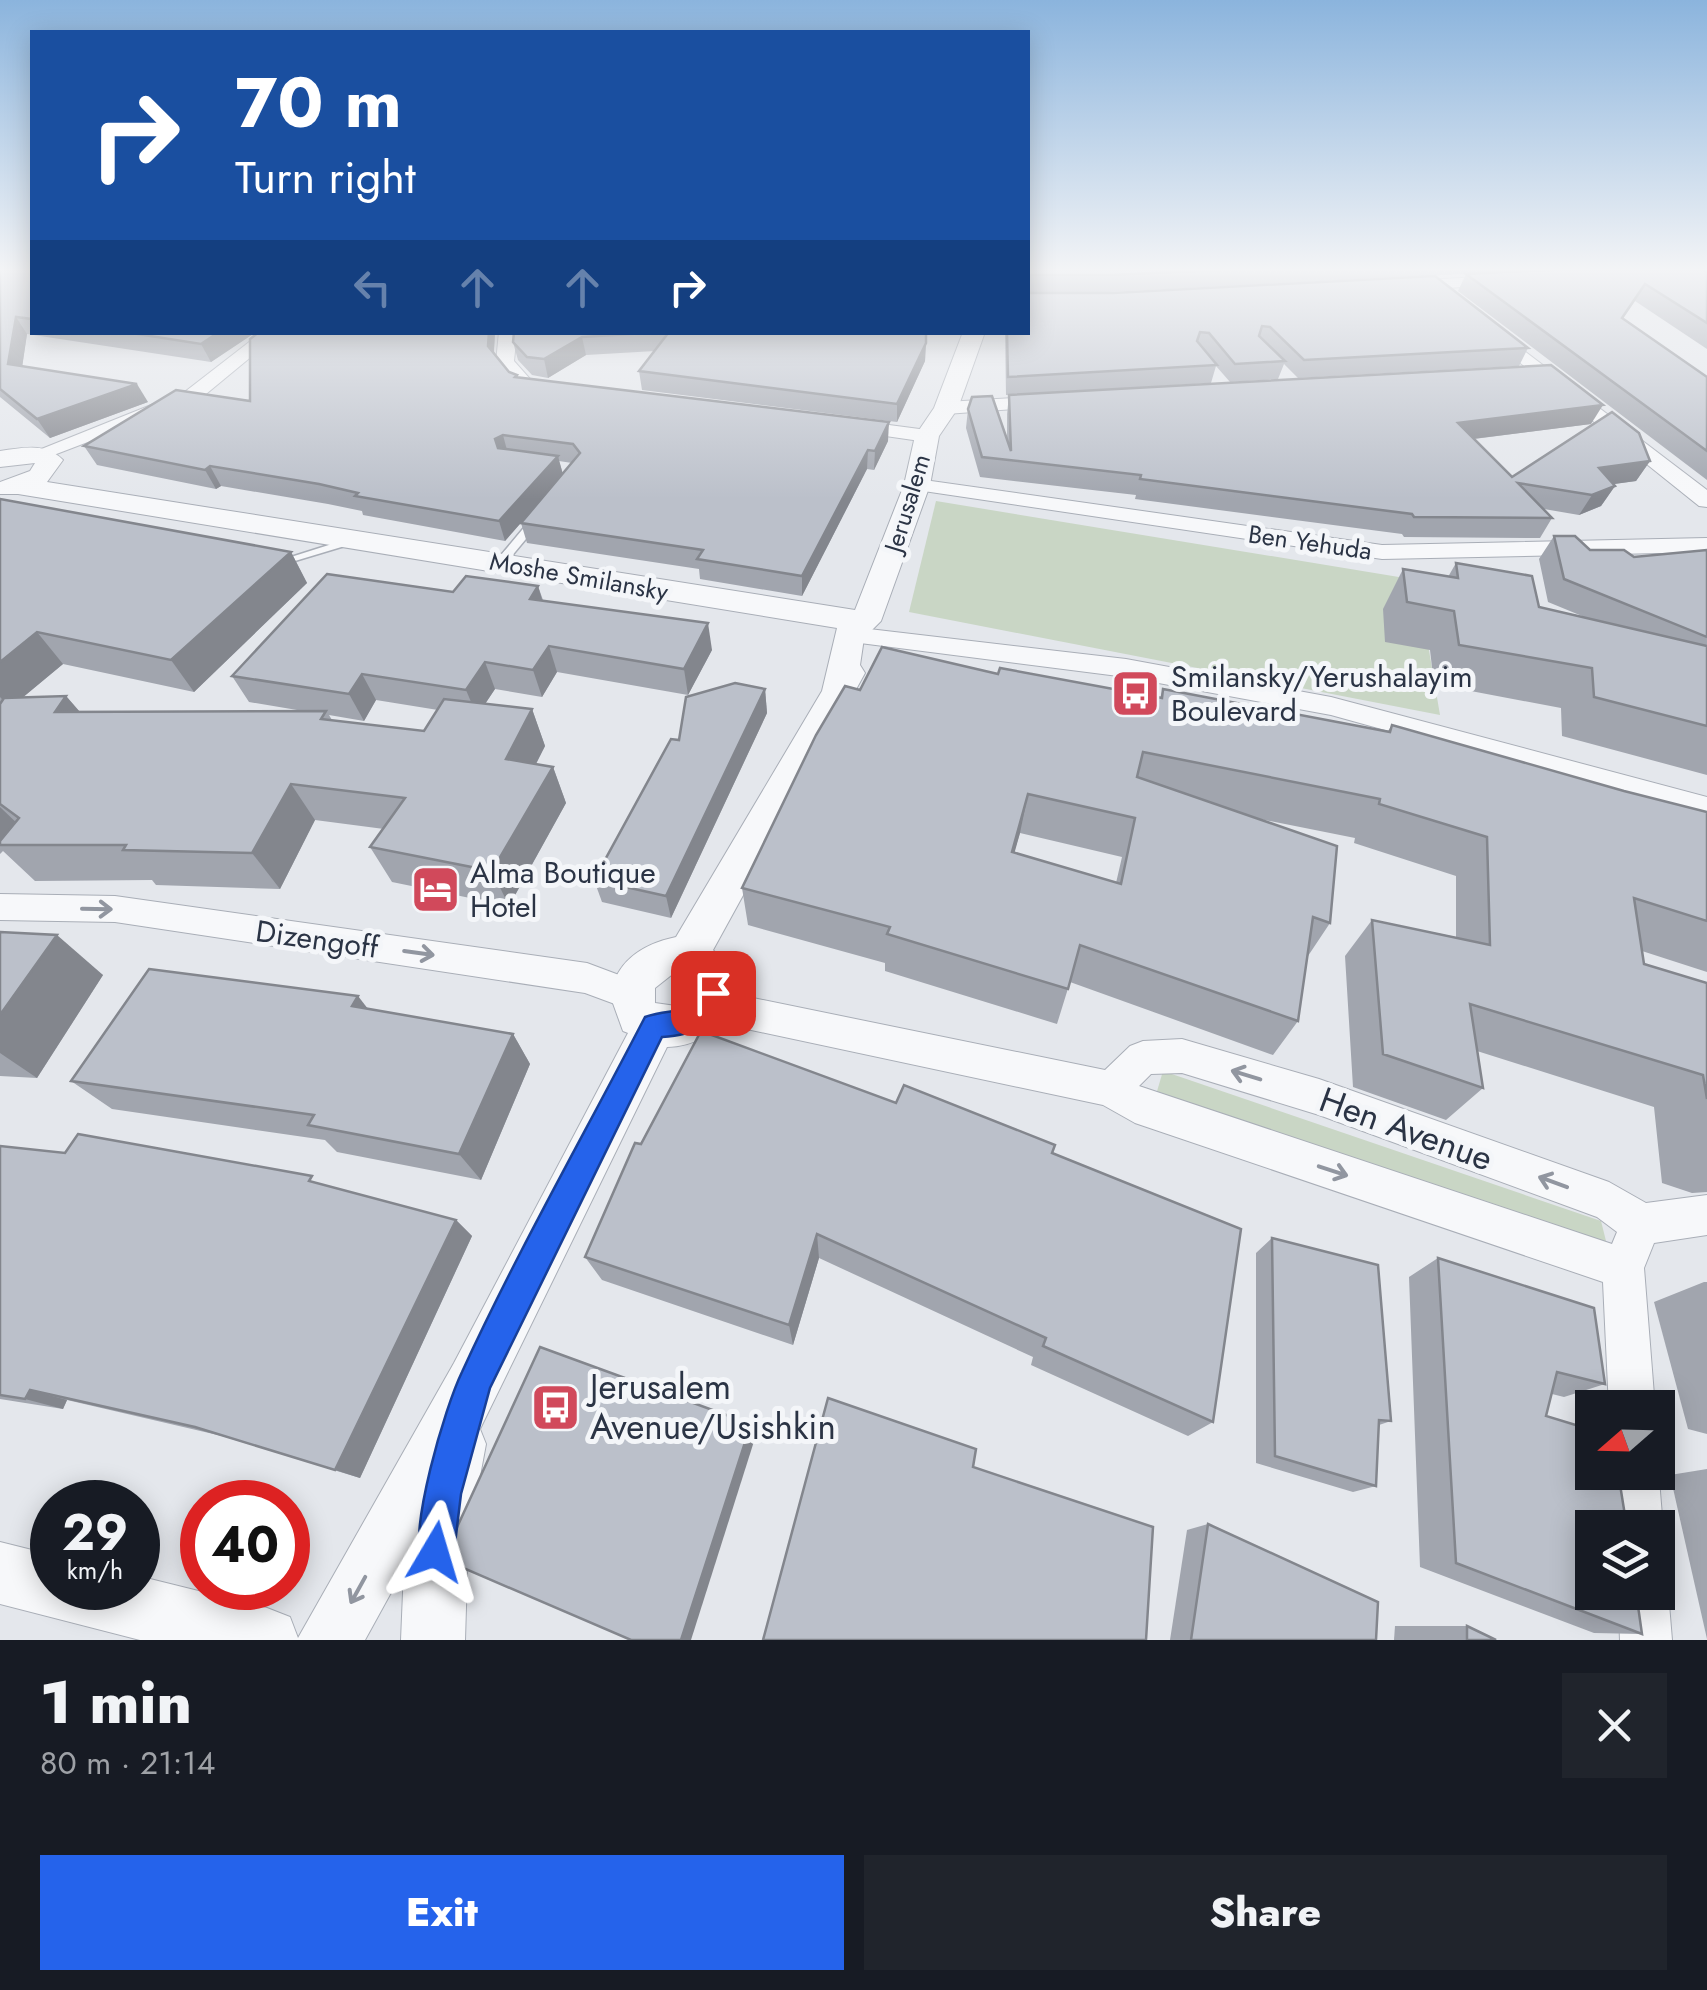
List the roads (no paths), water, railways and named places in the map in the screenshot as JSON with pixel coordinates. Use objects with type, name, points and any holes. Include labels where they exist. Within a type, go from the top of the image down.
[{"type":"street","points":[[3,455],[39,454],[193,395],[260,346]]},
{"type":"street","points":[[507,346],[505,362],[524,384],[582,391]]},
{"type":"street","name":"Jerusalem","points":[[688,957],[838,695],[917,485],[928,436],[946,408],[969,346]]},
{"type":"street","points":[[1510,346],[1707,502]]},
{"type":"street","points":[[1507,376],[1545,374]]},
{"type":"street","points":[[946,408],[1078,400]]},
{"type":"street","points":[[831,423],[928,436]]},
{"type":"street","points":[[10,488],[48,470],[50,460],[39,454]]},
{"type":"street","name":"Ben Yehuda","points":[[917,485],[1382,552],[1707,544]]},
{"type":"street","name":"Moshe Smilansky","points":[[10,488],[501,562],[800,614],[861,631],[1126,668],[1331,706],[1707,808]]},
{"type":"street","name":"Dizengoff","points":[[0,907],[115,909],[586,978],[643,1011]]},
{"type":"street","points":[[330,1640],[474,1383],[643,1011],[633,984],[649,964],[674,956],[699,962],[713,980],[709,1005],[688,1024],[643,1011]]},
{"type":"street","name":"Hen Avenue","points":[[709,1005],[1110,1090],[1135,1105],[1624,1268]]},
{"type":"street","name":"Hen Avenue","points":[[1110,1090],[1143,1058],[1182,1056],[1319,1098],[1591,1195],[1609,1202],[1640,1224]]},
{"type":"street","points":[[1631,1390],[1624,1268],[1640,1224],[1707,1215]]},
{"type":"street","points":[[433,1640],[432,1580],[443,1494],[474,1383]]},
{"type":"street","points":[[0,1573],[30,1581]]},
{"type":"street","points":[[147,1610],[267,1640]]},
{"type":"street","points":[[1644,1610],[1646,1640]]},
{"type":"lane","points":[[501,562],[548,506]]},
{"type":"lane","name":"Moshe Smilansky","points":[[264,567],[358,539]]},
{"type":"place","name":"Smilansky/Yerushalayim Boulevard","points":[[1136,693]]},
{"type":"place","name":"Alma Boutique Hotel","points":[[435,889]]},
{"type":"place","name":"Jerusalem Avenue/Usishkin","points":[[555,1407]]}]
